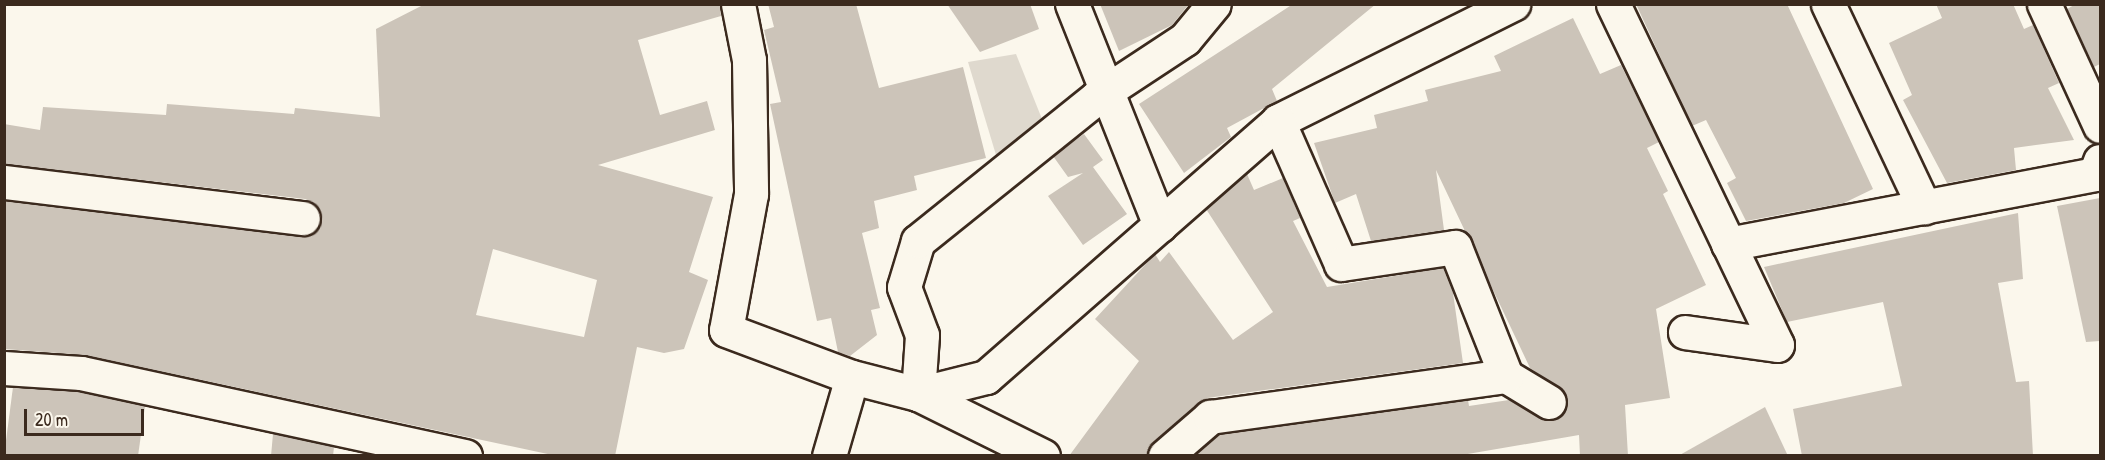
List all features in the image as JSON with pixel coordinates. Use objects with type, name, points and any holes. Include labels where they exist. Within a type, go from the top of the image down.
[{"type":"street","points":[[738,4],[749,60],[751,194],[726,330],[852,377],[918,394],[1043,456]]},
{"type":"street","points":[[1072,4],[1104,92],[1160,225]]},
{"type":"street","points":[[918,394],[922,335],[904,287],[918,241],[1104,92],[1185,39],[1214,4]]},
{"type":"street","points":[[918,394],[986,377],[1278,121],[1513,4]]},
{"type":"street","points":[[1613,4],[1777,345],[1685,332]]},
{"type":"street","points":[[1828,4],[1924,207]]},
{"type":"street","points":[[2044,4],[2100,126]]},
{"type":"street","points":[[1278,121],[1341,264],[1455,247],[1506,376],[1549,402]]},
{"type":"street","points":[[1728,244],[2095,174],[2100,161]]},
{"type":"street","points":[[4,182],[303,218]]},
{"type":"street","points":[[4,369],[81,373],[360,446],[465,456]]},
{"type":"street","points":[[1165,456],[1210,417],[1506,376]]},
{"type":"street","points":[[829,456],[852,377]]},
{"type":"shaded area","points":[[1016,54],[1042,119],[996,155],[968,62]]},
{"type":"building","points":[[425,4],[720,4],[721,16],[638,40],[660,115],[707,101],[715,130],[598,165],[713,197],[689,272],[708,280],[684,349],[664,353],[637,347],[615,456],[557,456],[85,355],[4,349],[4,201],[301,237],[318,230],[322,220],[315,203],[305,199],[4,164],[4,124],[40,130],[43,107],[166,115],[167,104],[294,114],[295,108],[380,117],[376,29]],"holes":[[[493,249],[597,280],[584,337],[476,315]]]},
{"type":"building","points":[[768,4],[856,4],[879,88],[963,67],[986,158],[914,176],[917,190],[874,201],[879,228],[862,233],[880,308],[871,310],[877,335],[850,356],[838,352],[831,318],[817,321],[770,104],[781,102],[764,30],[774,27]]},
{"type":"building","points":[[947,4],[1030,4],[1039,29],[980,52]]},
{"type":"building","points":[[1100,4],[1189,4],[1172,25],[1119,51]]},
{"type":"building","points":[[1293,4],[1376,4],[1272,89],[1277,101],[1227,128],[1231,137],[1184,173],[1139,104]]},
{"type":"building","points":[[1636,4],[1787,4],[1873,189],[1844,203],[1746,221],[1727,183],[1736,178],[1706,120],[1692,126]]},
{"type":"building","points":[[1936,4],[2013,4],[2024,29],[2033,25],[2059,83],[2048,88],[2074,140],[2014,148],[2016,170],[1947,183],[1903,100],[1912,95],[1889,43],[1942,18]]},
{"type":"building","points":[[2076,4],[2100,4],[2100,64],[2094,67],[2067,9]]},
{"type":"building","points":[[1573,18],[1600,74],[1621,65],[1659,142],[1647,148],[1668,191],[1663,194],[1706,285],[1656,309],[1670,398],[1625,405],[1628,456],[1580,456],[1579,435],[1456,456],[1194,456],[1218,435],[1468,400],[1469,406],[1509,400],[1548,421],[1565,412],[1565,392],[1530,368],[1436,170],[1444,230],[1371,241],[1356,194],[1335,203],[1314,143],[1377,128],[1374,115],[1428,101],[1425,90],[1501,71],[1494,56]]},
{"type":"building","points":[[1084,134],[1103,160],[1093,167],[1127,214],[1083,245],[1048,196],[1083,173],[1068,177],[1053,156]]},
{"type":"building","points":[[1247,174],[1254,190],[1283,178],[1300,218],[1293,221],[1327,287],[1443,268],[1453,293],[1463,363],[1207,398],[1153,442],[1147,456],[1069,456],[1139,361],[1095,319],[1155,254],[1160,262],[1169,252],[1233,340],[1273,312],[1206,209]]},
{"type":"building","points":[[2100,198],[2100,341],[2086,342],[2057,206]]},
{"type":"building","points":[[2018,213],[2023,279],[1998,283],[2016,382],[2029,381],[2033,456],[1802,456],[1793,409],[1902,386],[1883,302],[1787,322],[1764,267]]},
{"type":"building","points":[[13,387],[78,392],[145,406],[138,456],[4,456]]},
{"type":"building","points":[[1765,407],[1788,456],[1678,456]]},
{"type":"building","points":[[273,434],[334,447],[333,456],[271,456]]}]
